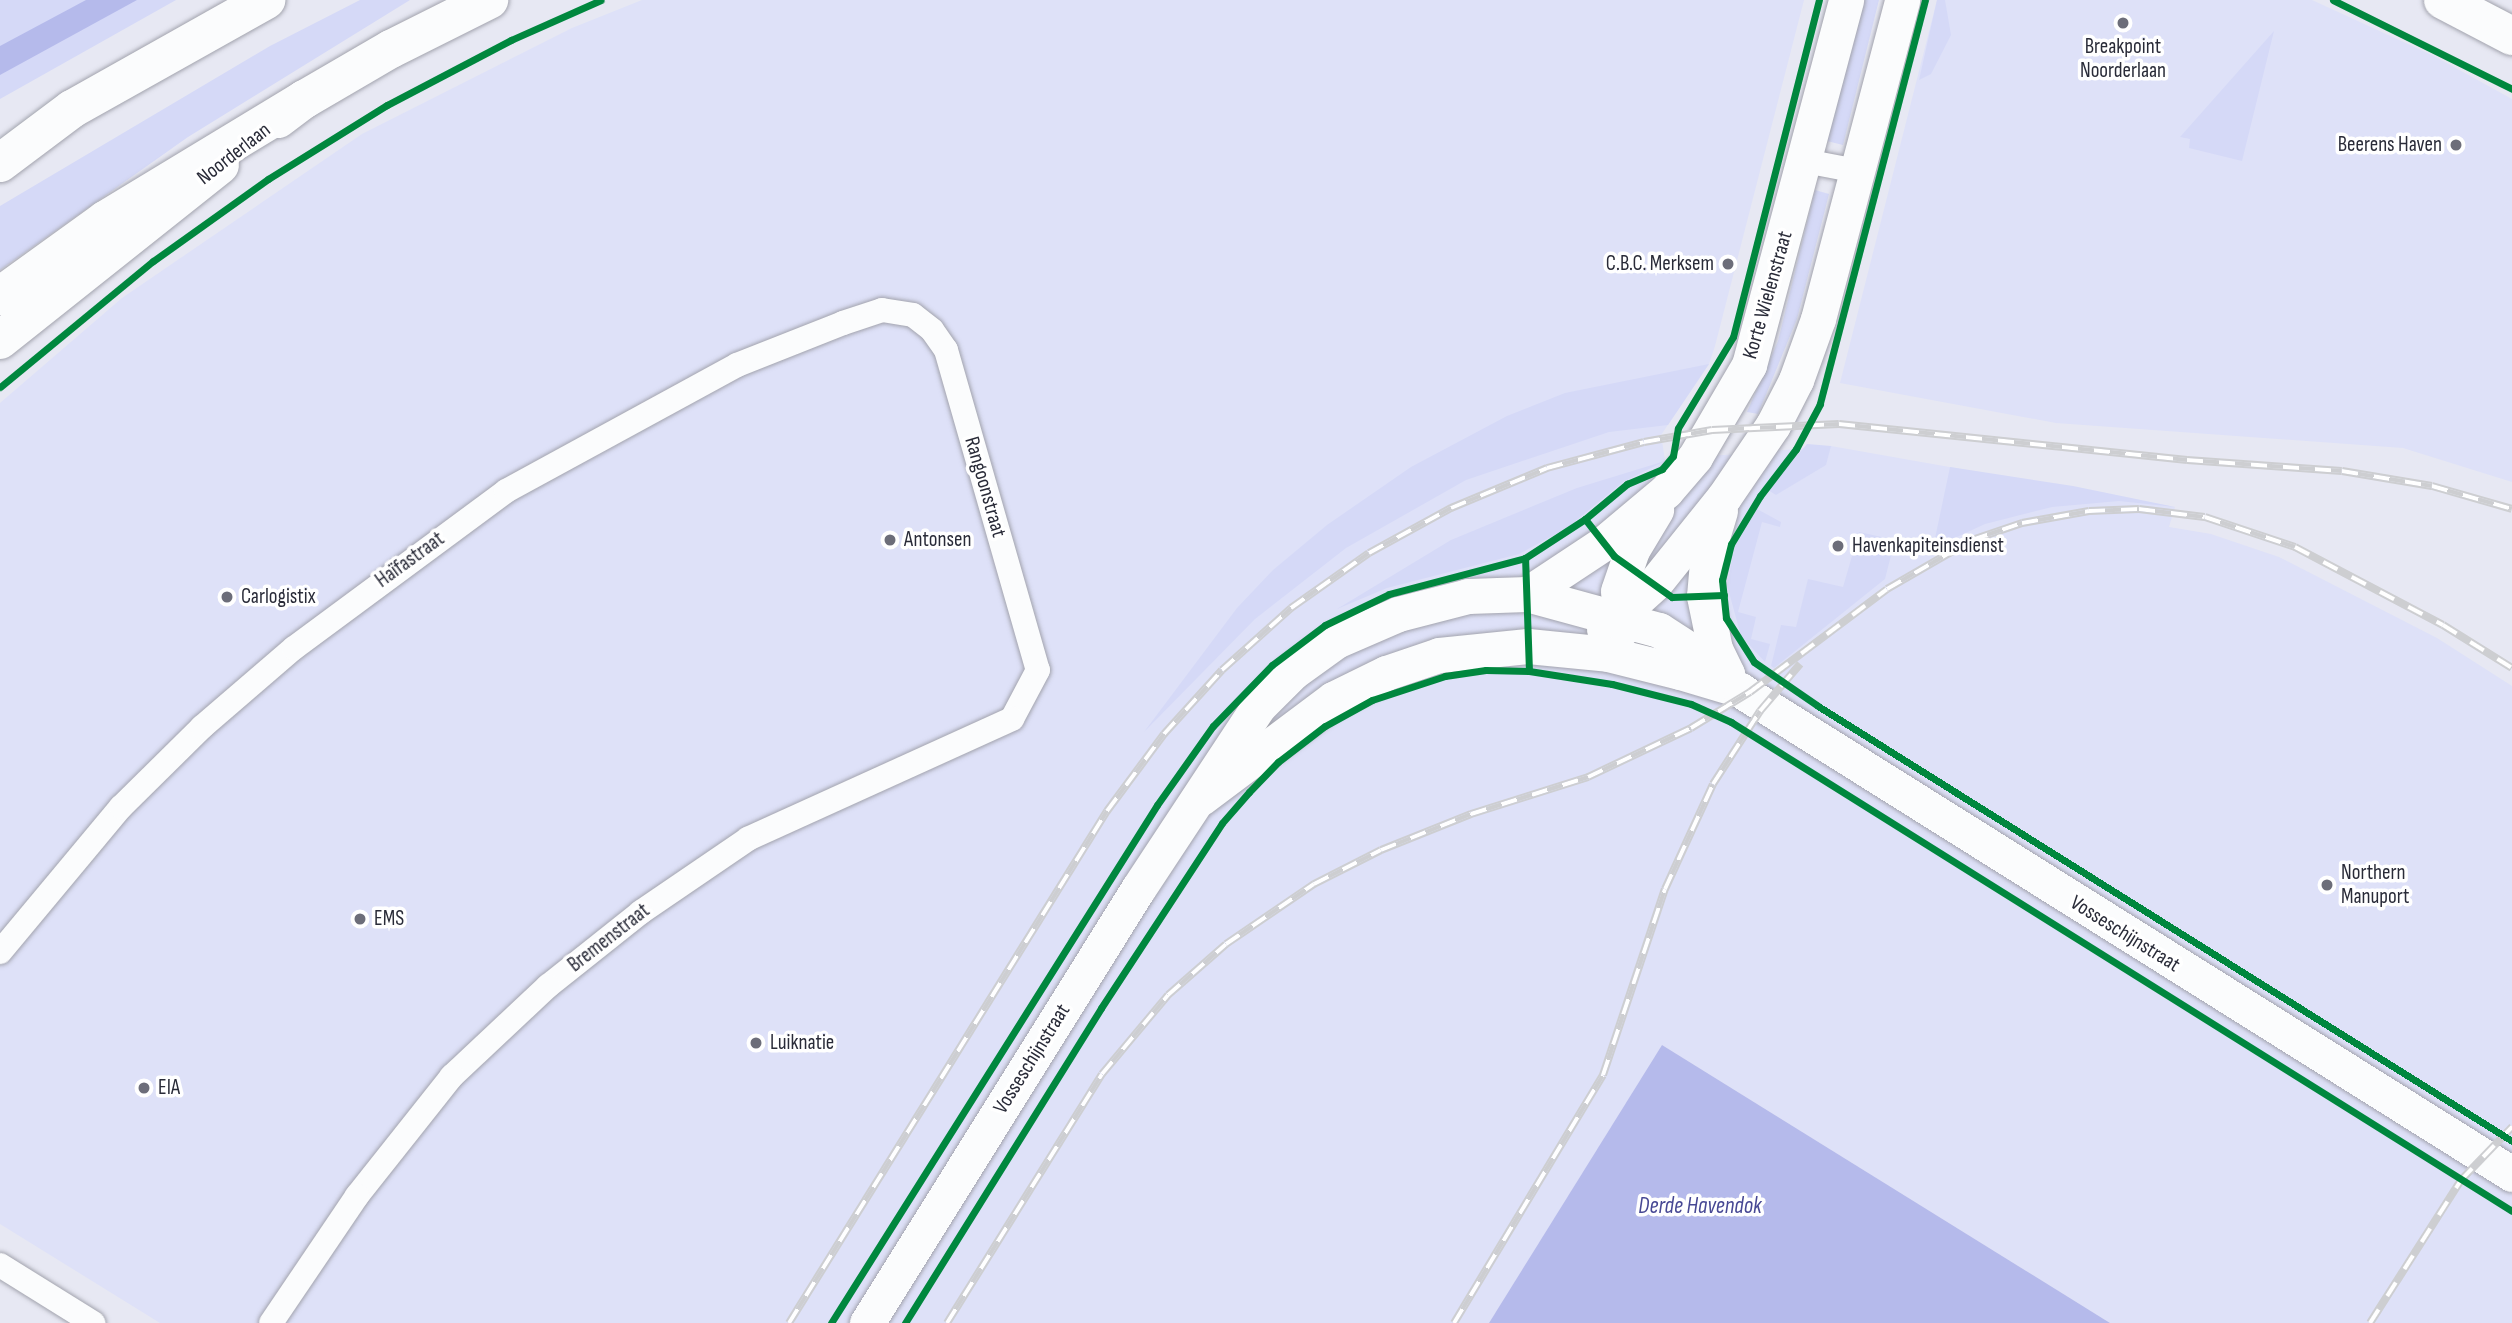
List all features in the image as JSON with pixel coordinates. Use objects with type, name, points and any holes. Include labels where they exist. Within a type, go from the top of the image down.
[{"type":"main road","points":[[0,143],[72,109],[266,0]]},
{"type":"main road","name":"Noorderlaan","points":[[0,340],[304,99],[489,0]]},
{"type":"main road","points":[[2443,0],[2512,36]]},
{"type":"main road","points":[[0,296],[105,220],[304,99]]},
{"type":"main road","points":[[0,163],[72,109]]},
{"type":"street","name":"Korte Wielenstraat","points":[[1617,618],[1618,591],[1632,550],[1666,491],[1702,446],[1748,365],[1805,161],[1846,0]]},
{"type":"street","points":[[1528,646],[1580,644],[1617,618],[1655,583],[1724,497],[1773,425],[1807,356],[1902,0]]},
{"type":"street","points":[[1805,161],[1857,171]]},
{"type":"street","name":"Haïfastraat","points":[[0,952],[121,807],[202,727],[304,640],[506,491],[737,365],[882,310],[913,315]]},
{"type":"street","name":"Rangoonstraat","points":[[913,315],[932,330],[946,350],[1038,670]]},
{"type":"street","name":"Korte Wielenstraat","points":[[1527,594],[1604,543],[1666,491]]},
{"type":"street","points":[[1724,497],[1708,551],[1704,596],[1715,649],[1733,682]]},
{"type":"street","name":"Vosseschijnstraat","points":[[867,1323],[1138,889],[1201,798],[1258,707],[1293,672],[1336,641],[1398,614],[1468,596],[1527,594],[1659,630],[1733,682],[2512,1174]]},
{"type":"street","points":[[1617,618],[1624,639],[1645,665]]},
{"type":"street","name":"Vosseschijnstraat","points":[[1201,798],[1333,699],[1386,673],[1439,655],[1528,646],[1608,654],[1645,665],[1733,682]]},
{"type":"street","name":"Bremenstraat","points":[[271,1323],[357,1196],[452,1076],[548,986],[641,912],[748,839],[1012,719],[1038,670]]},
{"type":"street","points":[[0,1265],[93,1323]]},
{"type":"shaded area","points":[[0,0],[176,0],[0,99]]},
{"type":"shaded area","points":[[360,0],[410,0],[188,137],[0,270],[0,206],[270,46]]},
{"type":"shaded area","points":[[642,0],[1804,0],[1715,346],[1709,364],[1661,435],[1665,460],[1831,446],[2175,507],[2169,527],[2211,534],[2279,557],[2437,638],[2512,686],[2512,1323],[2110,1323],[1662,1045],[1489,1323],[160,1323],[0,1224],[0,403],[122,298],[362,134],[572,28]]},
{"type":"shaded area","points":[[1864,0],[1879,0],[1843,145],[1827,141]]},
{"type":"shaded area","points":[[1937,0],[2312,0],[2434,56],[2512,99],[2512,482],[2403,448],[2056,423],[1840,383]]},
{"type":"shaded area","points":[[1937,0],[1945,0],[1951,35],[1931,74],[1919,80]]},
{"type":"shaded area","points":[[2274,31],[2242,161],[2189,148],[2190,139],[2180,137]]},
{"type":"shaded area","points":[[1815,190],[1829,194],[1797,319],[1758,414],[1747,412],[1778,341]]},
{"type":"shaded area","points":[[1709,364],[1668,425],[1609,432],[1466,480],[1346,548],[1255,619],[1144,732],[1237,608],[1273,570],[1327,525],[1411,467],[1507,416],[1565,393]]},
{"type":"shaded area","points":[[1807,444],[1831,446],[1826,465],[1776,495],[1768,490]]},
{"type":"shaded area","points":[[1665,461],[1623,482],[1567,528],[1519,554],[1387,588],[1337,609],[1451,540],[1577,488]]},
{"type":"shaded area","points":[[1950,467],[2073,486],[2175,507],[2119,501],[2052,507],[1985,524],[1933,548]]},
{"type":"shaded area","points":[[1757,509],[1781,522],[1780,527],[1762,522],[1738,612],[1756,617],[1751,639],[1770,644],[1765,662],[1741,636],[1727,585],[1735,546]]},
{"type":"shaded area","points":[[1859,532],[1895,540],[1885,579],[1774,668],[1771,666],[1781,625],[1796,627],[1808,579],[1843,587]]},
{"type":"water","points":[[86,0],[137,0],[0,75],[0,46]]},
{"type":"water","name":"Derde Havendok","points":[[1662,1045],[2110,1323],[1489,1323]]},
{"type":"railway","points":[[789,1323],[1107,811],[1164,734],[1222,670],[1291,608],[1369,553],[1451,508],[1547,468],[1644,442],[1712,430],[1839,424],[2187,460],[2342,471],[2432,486],[2512,509]]},
{"type":"railway","points":[[947,1323],[1102,1074],[1168,995],[1226,944],[1314,884],[1381,850],[1471,814],[1588,777],[1691,728],[1750,692],[1887,589],[1972,540],[2022,523],[2089,511],[2139,509],[2205,517],[2295,547],[2443,625],[2512,668]]},
{"type":"railway","points":[[1454,1323],[1603,1075],[1665,889],[1713,784],[1760,711],[1800,664]]},
{"type":"railway","points":[[2370,1323],[2461,1180],[2512,1127]]},
{"type":"cycle path","points":[[0,387],[153,261],[268,179],[387,105],[511,40],[601,0]]},
{"type":"cycle path","points":[[1585,519],[1627,484],[1662,469],[1673,456],[1678,428],[1733,337],[1819,0]]},
{"type":"cycle path","points":[[1925,0],[1820,404],[1796,449],[1760,496],[1731,544],[1722,580],[1726,618],[1754,662],[1818,706],[2512,1141]]},
{"type":"cycle path","points":[[2333,0],[2512,89]]},
{"type":"cycle path","points":[[1529,671],[1525,558],[1585,519],[1614,556],[1672,597],[1724,595]]},
{"type":"cycle path","points":[[831,1323],[1157,805],[1213,726],[1272,665],[1325,625],[1389,594],[1525,558]]},
{"type":"cycle path","points":[[905,1323],[1101,1008],[1222,823],[1249,792],[1278,762],[1325,726],[1372,700],[1445,676],[1486,670],[1529,671],[1612,684],[1691,704],[1731,722],[2512,1211]]},
{"type":"place","name":"Breakpoint Noorderlaan","points":[[2123,23]]},
{"type":"place","name":"Beerens Haven","points":[[2456,145]]},
{"type":"place","name":"C.B.C. Merksem","points":[[1728,264]]},
{"type":"place","name":"Antonsen","points":[[890,540]]},
{"type":"place","name":"Havenkapiteinsdienst","points":[[1838,546]]},
{"type":"place","name":"Carlogistix","points":[[227,597]]},
{"type":"place","name":"Northern Manuport","points":[[2327,885]]},
{"type":"place","name":"EMS","points":[[360,919]]},
{"type":"place","name":"Luiknatie","points":[[756,1043]]},
{"type":"place","name":"EIA","points":[[144,1088]]}]
